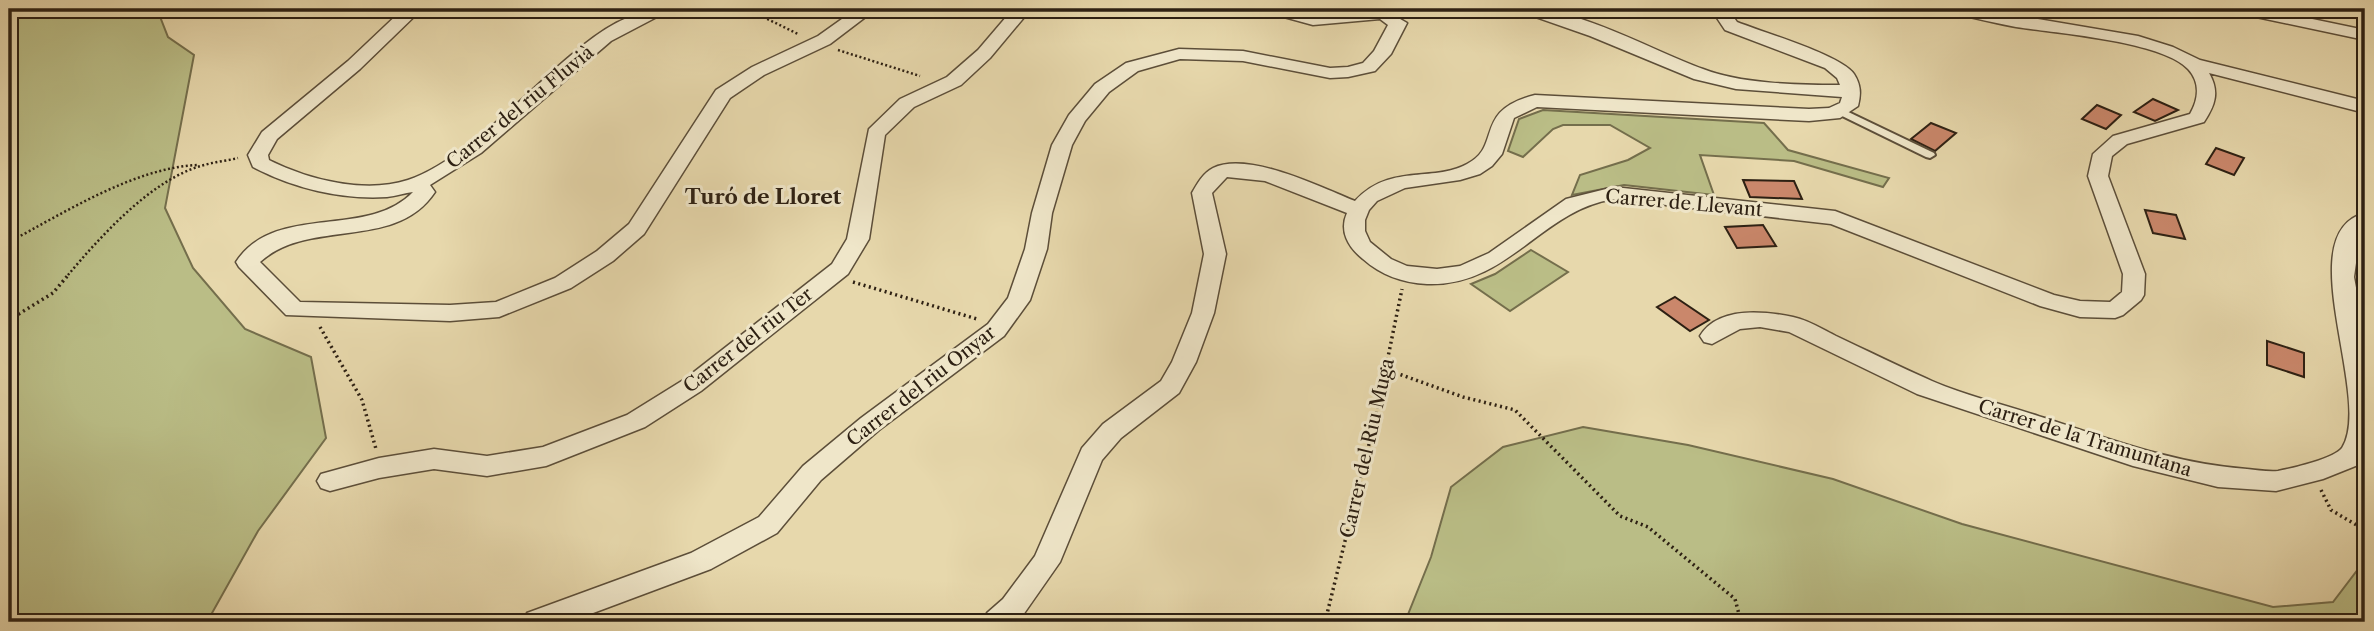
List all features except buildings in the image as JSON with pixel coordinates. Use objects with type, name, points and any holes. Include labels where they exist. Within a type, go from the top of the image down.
[{"type":"street","points":[[258,155],[269,136],[354,65],[413,9]]},
{"type":"street","name":"Carrer del riu Fluvià","points":[[258,155],[260,163],[283,176],[327,186],[367,191],[396,190],[417,184],[441,172],[471,150],[606,36],[663,9]]},
{"type":"street","points":[[417,184],[425,192],[417,206],[391,217],[287,235],[255,252],[247,262],[294,310],[450,313],[499,309],[564,283],[605,256],[637,229],[723,94],[758,71],[841,30],[867,9]]},
{"type":"street","name":"Carrer del riu Ter","points":[[330,481],[379,468],[434,459],[487,466],[546,456],[636,421],[693,385],[840,269],[859,239],[876,133],[907,103],[954,80],[984,54],[1022,9]]},
{"type":"street","points":[[1275,9],[1313,20],[1386,10]]},
{"type":"street","points":[[1530,9],[1596,32],[1700,75],[1736,83],[1852,91]]},
{"type":"street","points":[[997,622],[1013,607],[1045,562],[1091,455],[1112,432],[1170,387],[1184,362],[1203,313],[1214,254],[1202,193],[1210,179],[1225,170],[1255,173],[1292,182],[1359,210],[1383,187],[1402,180],[1460,174],[1486,162],[1493,149],[1498,128],[1507,113],[1535,101],[1809,115],[1833,114],[1849,106],[1852,91],[1845,75],[1831,64],[1731,26],[1720,9]]},
{"type":"street","points":[[1959,9],[2143,40],[2194,64],[2365,107]]},
{"type":"street","points":[[2242,9],[2365,35]]},
{"type":"street","name":"Carrer del riu Onyar","points":[[537,622],[701,561],[768,526],[812,473],[870,424],[956,362],[999,325],[1019,300],[1036,249],[1042,213],[1062,145],[1076,120],[1102,88],[1132,66],[1179,54],[1243,56],[1330,73],[1369,67],[1382,54],[1398,23],[1386,10]]},
{"type":"street","name":"Carrer de Llevant","points":[[1359,210],[1355,215],[1354,235],[1365,251],[1392,270],[1405,273],[1446,276],[1479,268],[1572,204],[1591,196],[1614,193],[1835,218],[2048,301],[2080,309],[2115,310],[2133,295],[2134,274],[2098,176],[2103,154],[2120,140],[2197,118],[2208,101],[2207,83],[2194,64]]},
{"type":"street","name":"Carrer de la Tramuntana","points":[[1712,336],[1734,322],[1760,319],[1794,325],[1926,388],[2133,456],[2218,477],[2276,481],[2314,472],[2349,458],[2364,434],[2363,387],[2343,276],[2350,232],[2365,220]]},
{"type":"lane","points":[[1840,111],[1930,155]]},
{"type":"path","points":[[747,9],[817,44],[946,85]]},
{"type":"path","points":[[9,320],[53,293],[94,242],[119,218],[170,180],[199,166],[258,155]]},
{"type":"path","points":[[9,242],[158,172],[186,164],[199,166]]},
{"type":"path","name":"Carrer del Riu Muga","points":[[1325,622],[1375,420],[1405,273]]},
{"type":"path","points":[[831,276],[999,325]]},
{"type":"path","points":[[309,310],[339,355],[372,422],[379,468]]},
{"type":"path","points":[[1385,369],[1463,397],[1514,410],[1620,516],[1648,527],[1735,599],[1740,618],[1736,622]]},
{"type":"path","points":[[2314,472],[2326,505],[2333,512],[2365,530]]},
{"type":"green space","points":[[9,9],[157,9],[168,37],[194,55],[165,208],[193,268],[245,329],[311,357],[326,438],[258,531],[207,622],[9,622]]},
{"type":"green space","points":[[1543,110],[1764,123],[1788,150],[1889,178],[1883,187],[1794,161],[1700,155],[1714,195],[1624,185],[1572,195],[1580,175],[1628,160],[1650,148],[1610,125],[1563,125],[1553,129],[1523,157],[1508,151],[1519,119]]},
{"type":"green space","points":[[1531,250],[1568,272],[1510,311],[1471,284],[1495,274]]},
{"type":"green space","points":[[1583,427],[1688,445],[1833,479],[1962,524],[2273,607],[2333,602],[2365,560],[2365,622],[1405,622],[1431,557],[1451,487],[1503,447]]},
{"type":"district","name":"Turó de Lloret","points":[[763,196]]}]
